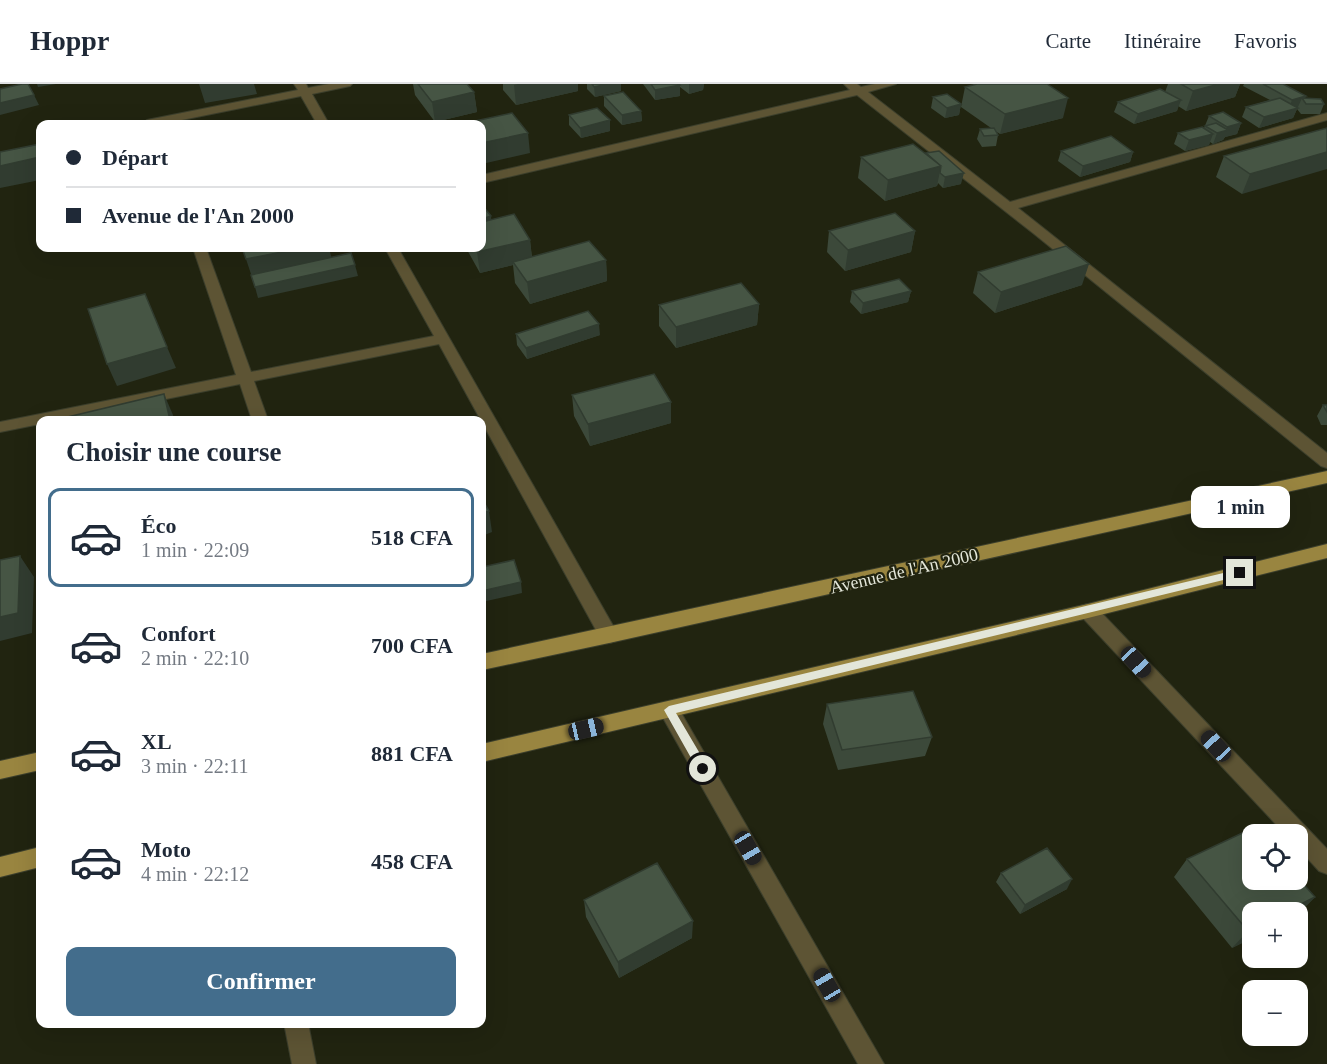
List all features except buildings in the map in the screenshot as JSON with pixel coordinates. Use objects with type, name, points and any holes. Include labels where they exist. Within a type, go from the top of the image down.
[{"type":"main road","name":"Avenue de l'An 2000","points":[[486,661],[1327,477]]},
{"type":"main road","points":[[486,752],[1088,611],[1327,551]]},
{"type":"main road","points":[[0,770],[36,761]]},
{"type":"main road","points":[[0,867],[36,858]]},
{"type":"street","points":[[169,120],[302,88],[346,84]]},
{"type":"street","points":[[486,178],[855,88],[890,84]]},
{"type":"street","points":[[302,88],[320,120]]},
{"type":"street","points":[[855,88],[1327,462]]},
{"type":"street","points":[[1008,207],[1327,116]]},
{"type":"street","points":[[200,252],[259,416]]},
{"type":"street","points":[[394,252],[609,636]]},
{"type":"street","points":[[55,416],[443,339]]},
{"type":"street","points":[[0,427],[36,420]]},
{"type":"street","points":[[1088,611],[1327,864]]},
{"type":"street","points":[[669,710],[872,1064]]},
{"type":"street","points":[[297,1028],[304,1064]]},
{"type":"route","points":[[703,769],[669,710],[1240,573]]}]
